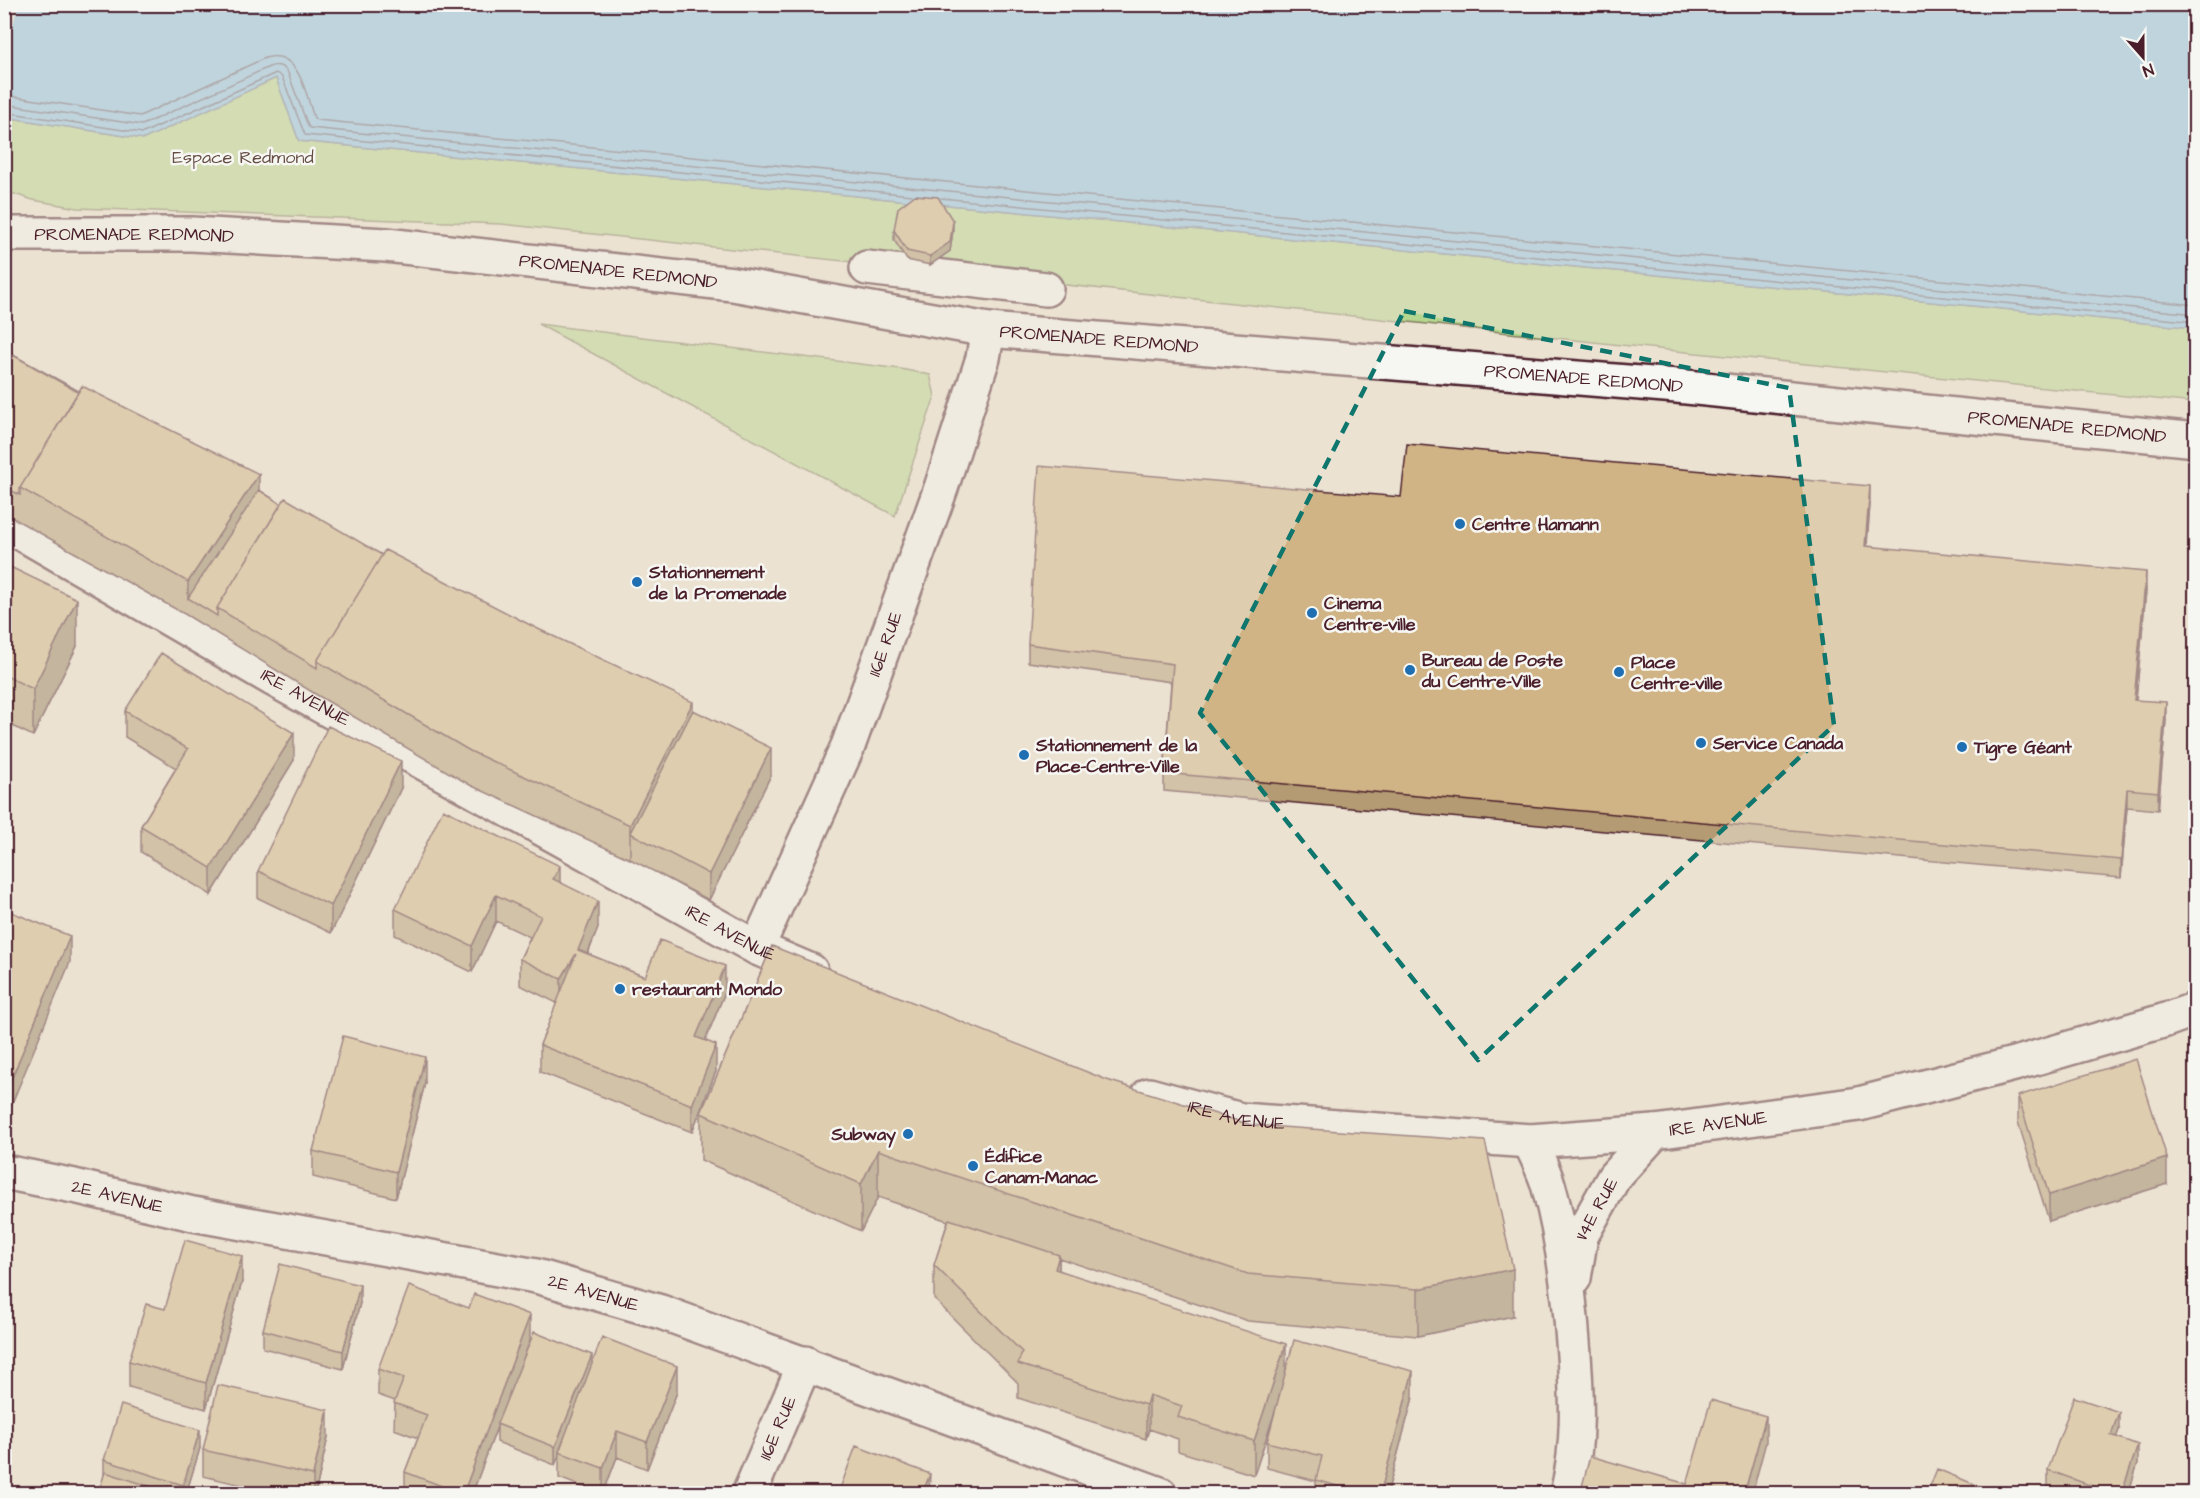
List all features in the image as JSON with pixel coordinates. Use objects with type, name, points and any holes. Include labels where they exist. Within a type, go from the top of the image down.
[{"type":"street","name":"PROMENADE REDMOND","points":[[4,234],[192,234],[386,245],[733,284],[988,330],[1677,386],[2196,440]]},
{"type":"street","points":[[867,268],[1046,289]]},
{"type":"street","name":"116E RUE","points":[[757,948],[848,746],[940,488],[983,358],[988,330]]},
{"type":"street","name":"1RE AVENUE","points":[[4,523],[273,679],[757,948],[842,985]]},
{"type":"street","name":"1RE AVENUE","points":[[1123,1088],[1241,1120],[1530,1141],[1655,1132],[1859,1104],[2019,1063],[2196,1010]]},
{"type":"street","name":"114E RUE","points":[[1570,1303],[1581,1236],[1614,1177],[1655,1132]]},
{"type":"street","name":"114E RUE","points":[[1530,1141],[1549,1186],[1570,1303],[1578,1399],[1572,1477],[1567,1494]]},
{"type":"street","name":"2E AVENUE","points":[[4,1172],[193,1214],[536,1276],[661,1312],[1159,1493]]},
{"type":"street","name":"116E RUE","points":[[749,1494],[805,1363]]},
{"type":"highlighted area","points":[[1404,311],[1789,388],[1834,725],[1478,1060],[1200,713]]},
{"type":"green space","name":"Espace Redmond","points":[[276,78],[299,141],[2195,328],[2195,403],[1686,352],[501,224],[77,208],[33,200],[8,192],[5,185],[4,117],[144,139]]},
{"type":"green space","points":[[538,324],[901,369],[930,375],[935,396],[895,516]]},
{"type":"water","points":[[4,5],[2195,5],[2195,328],[299,141],[276,78],[144,139],[5,117]]},
{"type":"pier","points":[[4,5],[18,5],[5,58]]},
{"type":"building","points":[[915,195],[938,197],[953,221],[950,242],[930,256],[907,251],[894,230],[898,208]]},
{"type":"building","points":[[4,350],[78,392],[20,488],[20,495],[4,487]]},
{"type":"building","points":[[82,386],[259,474],[188,582],[20,488]]},
{"type":"building","name":"Place Centre-ville","points":[[1407,444],[1870,486],[1865,546],[2146,572],[2134,700],[2166,702],[2158,792],[2127,789],[2121,860],[1164,773],[1173,664],[1028,644],[1039,466],[1401,497]]},
{"type":"building","points":[[259,490],[281,504],[217,608],[217,616],[188,598]]},
{"type":"building","points":[[285,498],[382,555],[317,661],[317,668],[217,608]]},
{"type":"building","points":[[385,550],[536,628],[693,702],[630,825],[470,751],[317,661]]},
{"type":"building","points":[[4,564],[77,599],[33,689],[4,675]]},
{"type":"building","points":[[161,653],[294,733],[211,868],[141,826],[188,749],[125,711]]},
{"type":"building","points":[[693,710],[771,748],[709,874],[630,833]]},
{"type":"building","points":[[328,726],[401,761],[331,906],[258,871]]},
{"type":"building","points":[[443,809],[560,866],[553,879],[598,901],[578,950],[645,977],[660,940],[725,966],[696,1037],[716,1045],[692,1105],[540,1045],[576,954],[561,979],[520,959],[541,916],[496,895],[472,946],[395,909]]},
{"type":"building","points":[[4,909],[70,936],[4,1097]]},
{"type":"building","name":"Édifice Canam-Manac","points":[[772,946],[1107,1080],[1251,1125],[1485,1141],[1513,1269],[1418,1289],[1248,1274],[878,1150],[861,1184],[701,1113]]},
{"type":"building","points":[[343,1036],[425,1057],[396,1172],[313,1151]]},
{"type":"building","points":[[2136,1059],[2167,1158],[2049,1195],[2018,1096]]},
{"type":"building","points":[[949,1219],[1059,1255],[1055,1269],[1286,1344],[1254,1441],[1178,1417],[1182,1406],[1149,1395],[1146,1405],[1018,1364],[1022,1352],[934,1265]]},
{"type":"building","points":[[185,1240],[242,1256],[206,1383],[129,1361],[146,1304],[165,1309]]},
{"type":"building","points":[[280,1264],[360,1285],[343,1351],[263,1330]]},
{"type":"building","points":[[409,1286],[469,1308],[474,1294],[530,1315],[463,1494],[405,1472],[427,1415],[394,1403],[404,1378],[378,1369]]},
{"type":"building","points":[[534,1332],[592,1355],[555,1447],[497,1424]]},
{"type":"building","points":[[602,1337],[677,1366],[647,1442],[617,1431],[603,1468],[559,1452]]},
{"type":"building","points":[[1294,1340],[1413,1371],[1380,1494],[1366,1494],[1316,1480],[1322,1456],[1267,1442]]},
{"type":"building","points":[[218,1385],[328,1410],[313,1475],[203,1450]]},
{"type":"building","points":[[2074,1397],[2119,1412],[2111,1435],[2138,1445],[2121,1494],[2114,1494],[2048,1470]]},
{"type":"building","points":[[1711,1400],[1766,1416],[1744,1494],[1580,1494],[1590,1456],[1687,1484]]},
{"type":"building","points":[[121,1405],[200,1430],[183,1485],[104,1460]]},
{"type":"building","points":[[856,1446],[930,1474],[922,1494],[838,1494]]},
{"type":"building","points":[[1937,1469],[1998,1494],[1927,1494]]},
{"type":"building","points":[[105,1472],[174,1494],[98,1494]]},
{"type":"place","name":"Centre Hamann","points":[[1460,524]]},
{"type":"place","name":"Stationnement de la Promenade","points":[[637,582]]},
{"type":"place","name":"Cinema Centre-ville","points":[[1312,613]]},
{"type":"place","name":"Bureau de Poste du Centre-Ville","points":[[1410,670]]},
{"type":"place","name":"Place Centre-ville","points":[[1619,672]]},
{"type":"place","name":"Service Canada","points":[[1701,743]]},
{"type":"place","name":"Tigre Géant","points":[[1962,747]]},
{"type":"place","name":"Stationnement de la Place-Centre-Ville","points":[[1024,755]]},
{"type":"place","name":"restaurant Mondo","points":[[620,989]]},
{"type":"place","name":"Subway","points":[[908,1134]]},
{"type":"place","name":"Édifice Canam-Manac","points":[[973,1166]]}]
